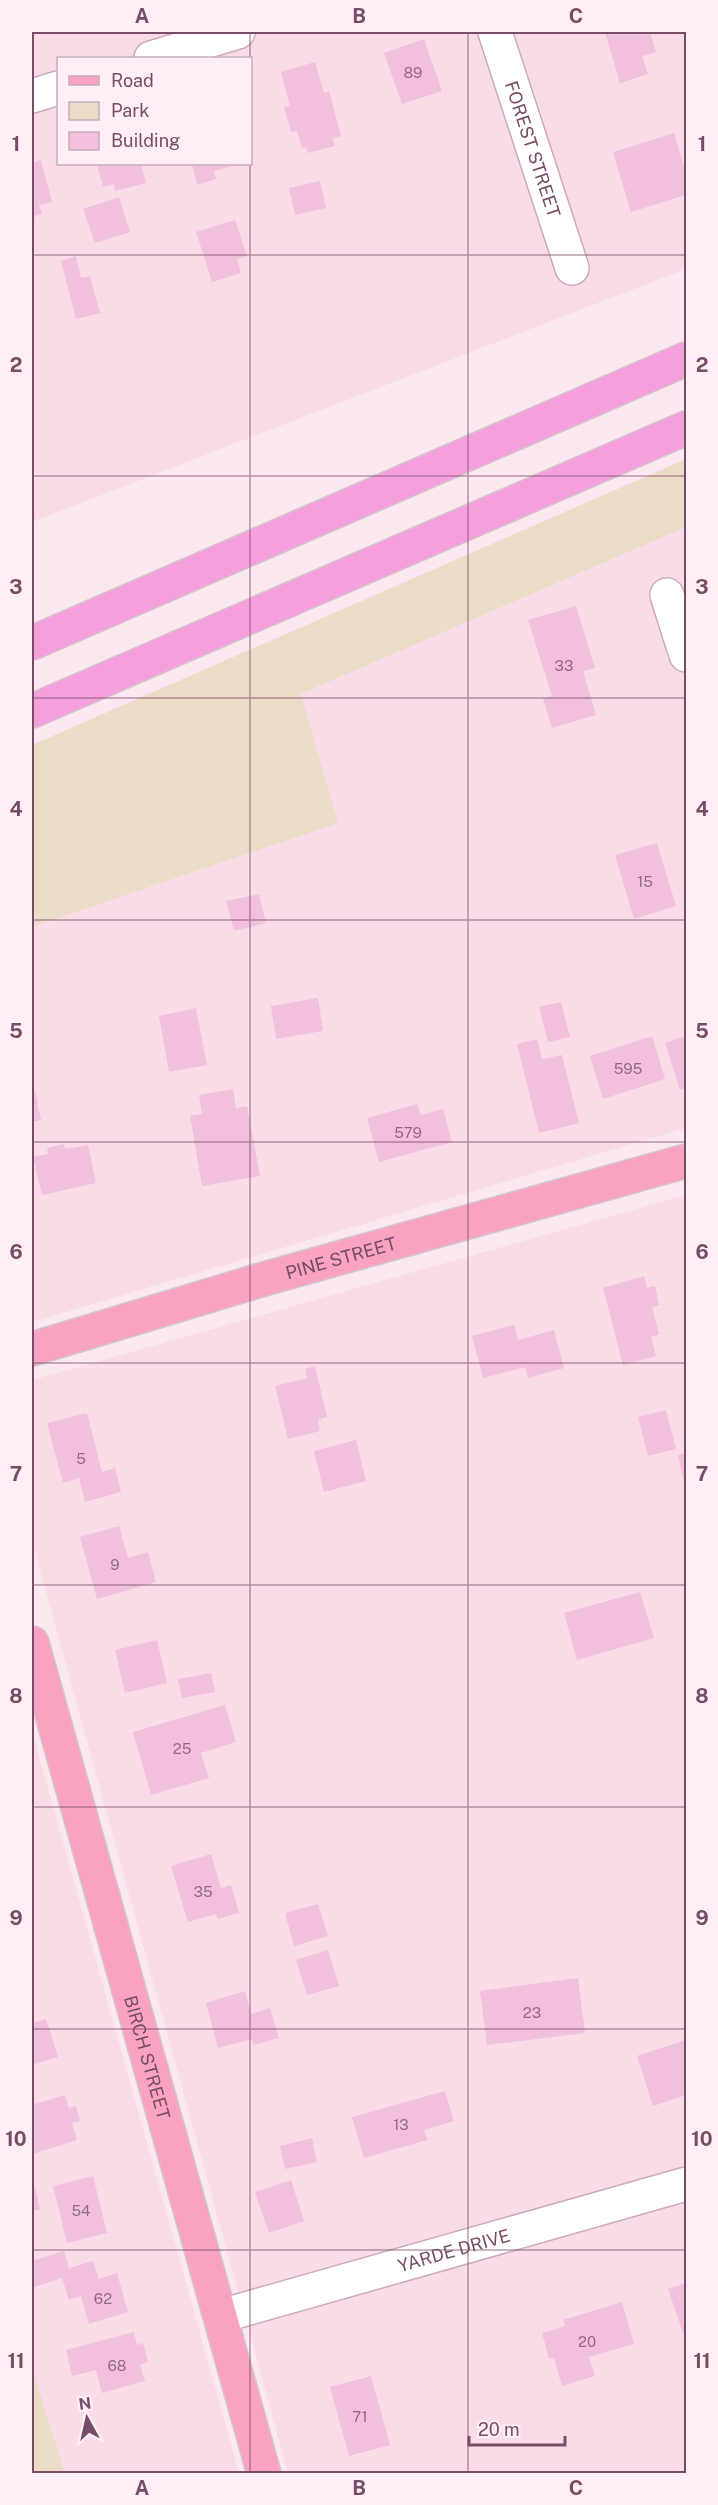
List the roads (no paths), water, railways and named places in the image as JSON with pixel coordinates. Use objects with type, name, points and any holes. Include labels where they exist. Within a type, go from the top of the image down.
[{"type":"highway","points":[[32,643],[687,359]]},
{"type":"highway","points":[[32,711],[687,428]]},
{"type":"main road","name":"PINE STREET","points":[[32,1349],[264,1279],[687,1161]]},
{"type":"main road","name":"BIRCH STREET","points":[[32,1643],[264,2474]]},
{"type":"street","points":[[155,57],[238,32]]},
{"type":"street","name":"FOREST STREET","points":[[495,32],[572,268]]},
{"type":"street","points":[[32,96],[57,88]]},
{"type":"street","points":[[667,595],[687,655]]},
{"type":"street","name":"YARDE DRIVE","points":[[221,2316],[687,2184]]}]
